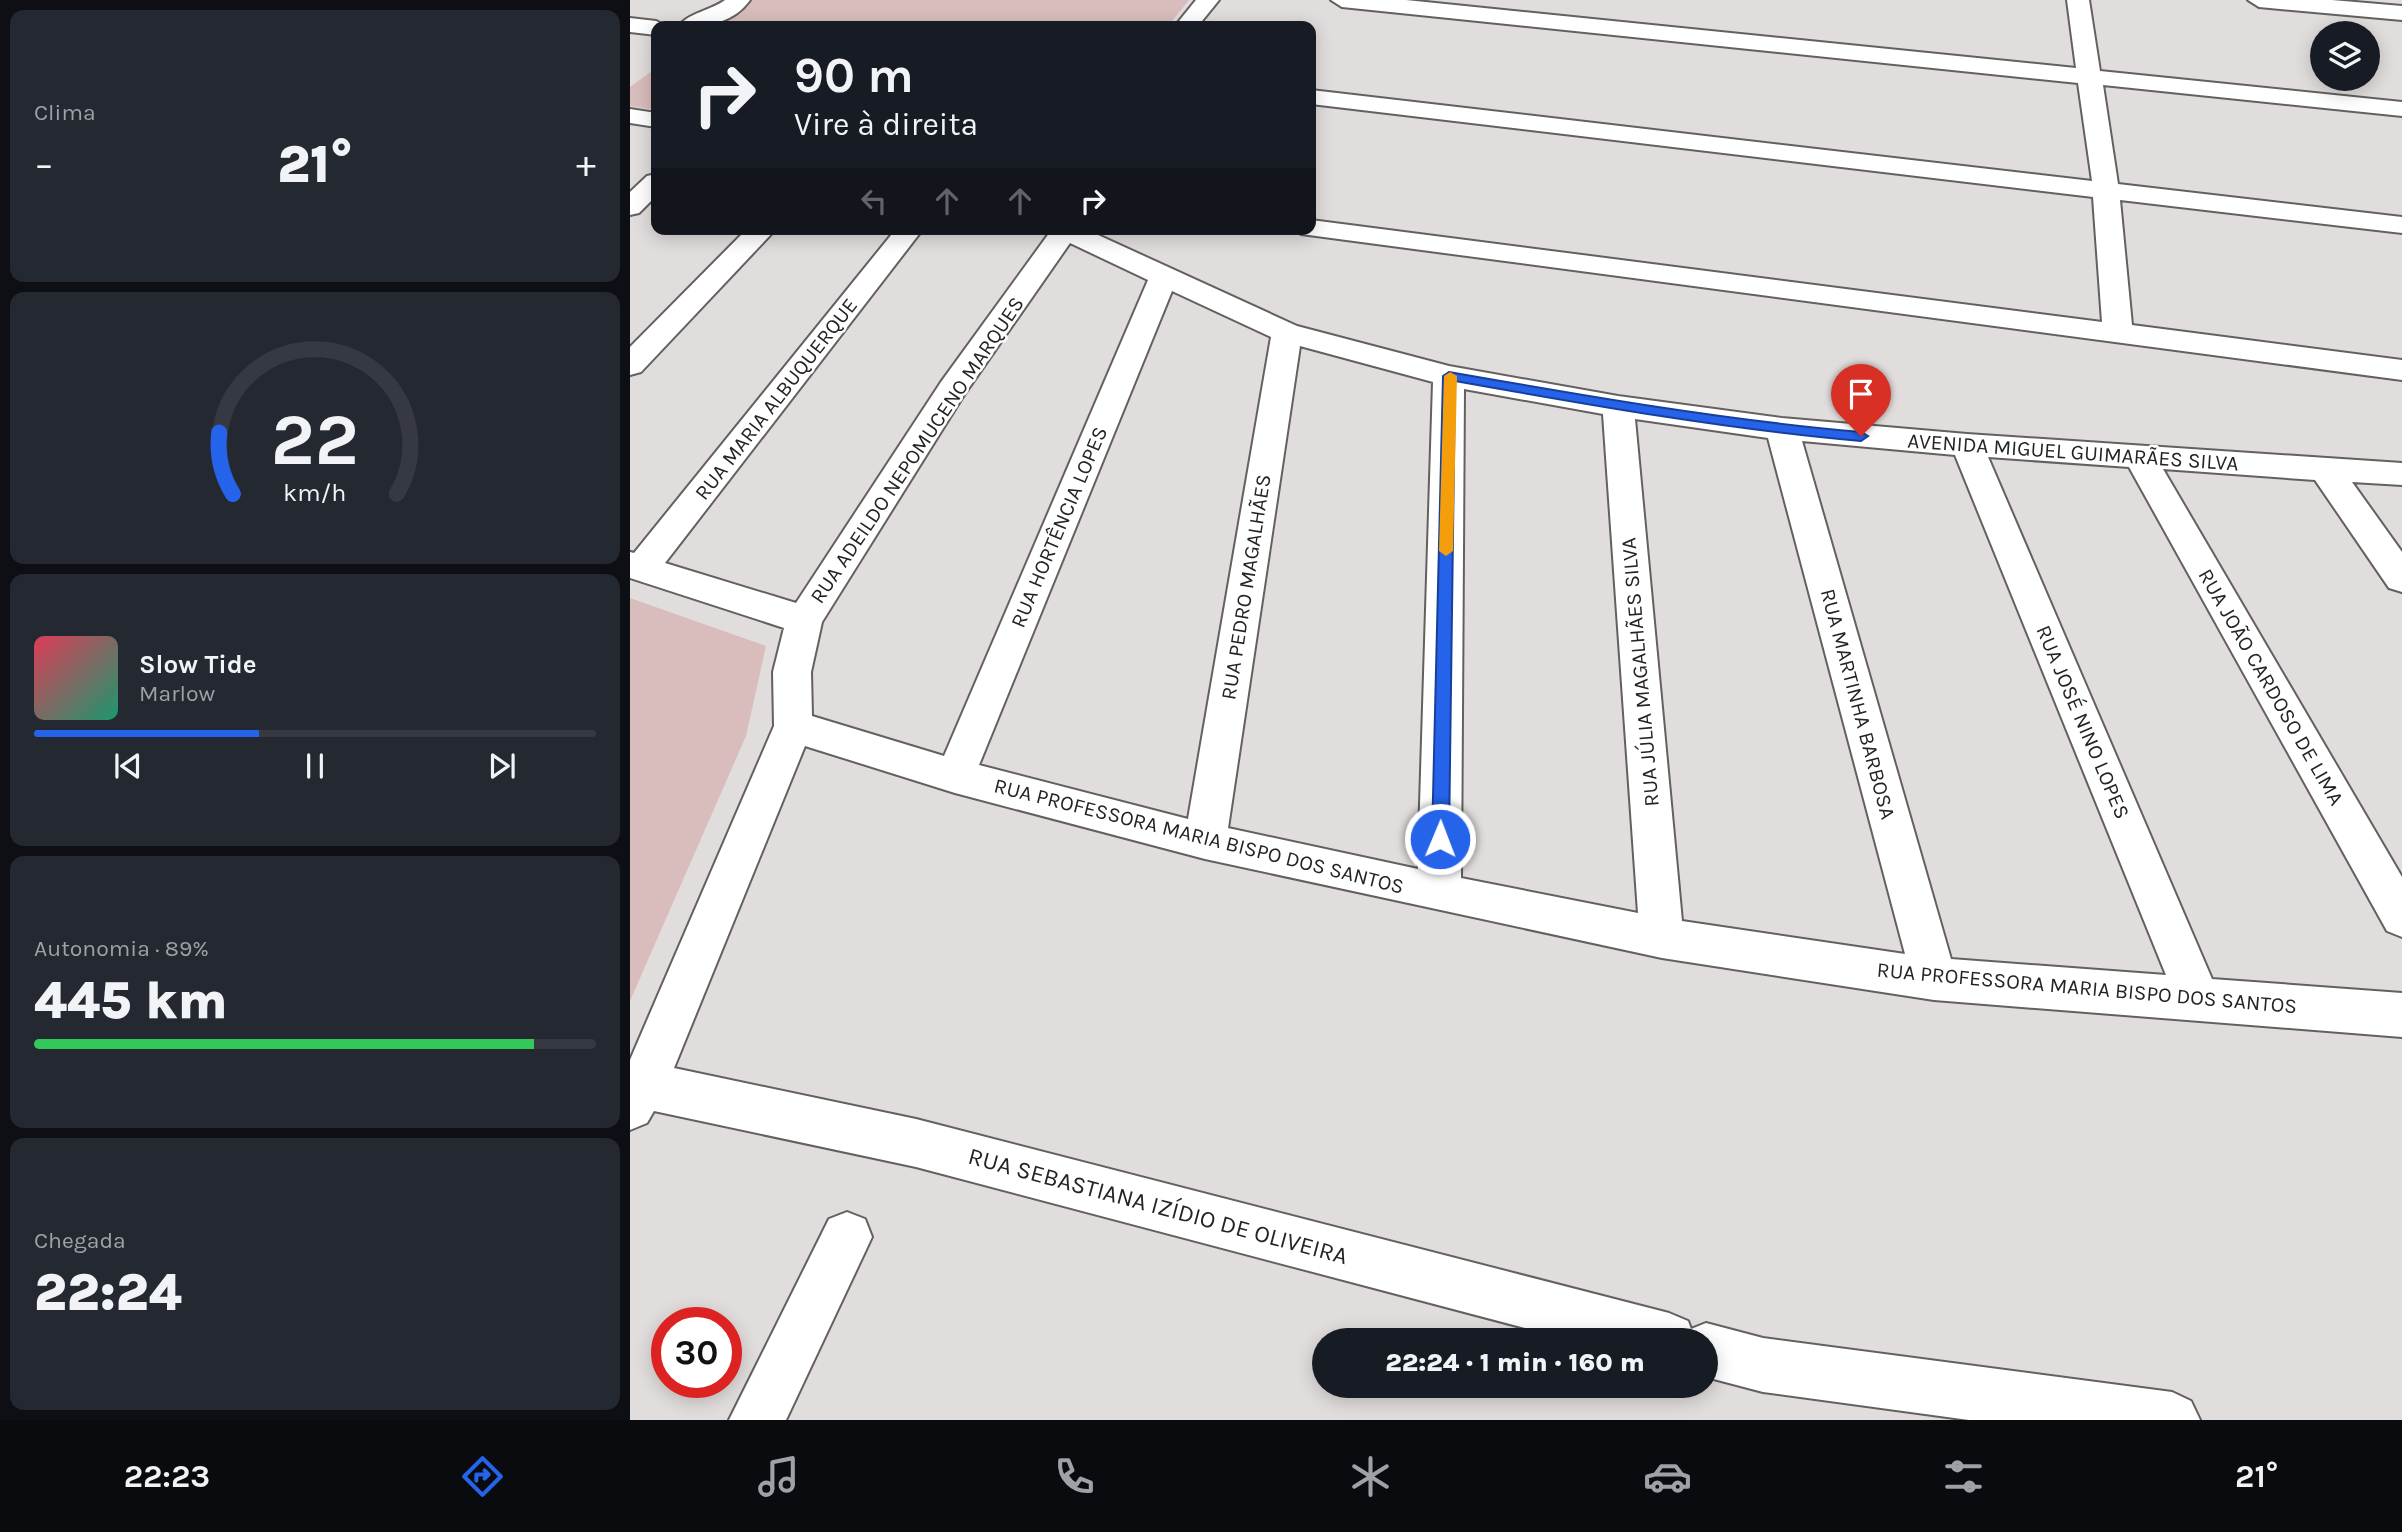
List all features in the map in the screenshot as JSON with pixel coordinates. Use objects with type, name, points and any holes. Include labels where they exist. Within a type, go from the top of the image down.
[{"type":"street","points":[[702,21],[722,13],[739,0]]},
{"type":"street","points":[[1190,21],[1208,0]]},
{"type":"street","points":[[1342,0],[2402,109]]},
{"type":"street","points":[[2078,0],[2106,190],[2119,332]]},
{"type":"street","points":[[2259,0],[2402,13]]},
{"type":"street","points":[[630,25],[651,27]]},
{"type":"street","points":[[1316,98],[2402,225]]},
{"type":"street","points":[[630,116],[651,119]]},
{"type":"street","points":[[630,207],[651,188]]},
{"type":"street","points":[[1316,229],[2402,370]]},
{"type":"street","points":[[630,365],[757,235]]},
{"type":"street","name":"RUA MARIA ALBUQUERQUE","points":[[636,566],[906,235]]},
{"type":"street","name":"RUA ADEILDO NEPOMUCENO MARQUES","points":[[636,1096],[793,726],[792,672],[804,620],[952,389],[1060,235]]},
{"type":"street","name":"AVENIDA MIGUEL GUIMARÃES SILVA","points":[[1074,235],[1287,333],[1449,376],[1618,406],[1782,429],[1967,445],[2402,474]]},
{"type":"street","name":"RUA HORTÊNCIA LOPES","points":[[954,776],[1163,278]]},
{"type":"street","name":"RUA PEDRO MAGALHÃES","points":[[1205,841],[1287,333]]},
{"type":"street","points":[[1439,893],[1449,376]]},
{"type":"street","name":"RUA JÚLIA MAGALHÃES SILVA","points":[[1618,406],[1662,938]]},
{"type":"street","name":"RUA MARTINHA BARBOSA","points":[[1782,429],[1934,979]]},
{"type":"street","name":"RUA JOSÉ NINO LOPES","points":[[1967,445],[2198,999]]},
{"type":"street","name":"RUA JOÃO CARDOSO DE LIMA","points":[[2140,457],[2402,918]]},
{"type":"street","points":[[2325,469],[2402,579]]},
{"type":"street","points":[[636,566],[804,620]]},
{"type":"street","name":"RUA PROFESSORA MARIA BISPO DOS SANTOS","points":[[793,726],[954,776],[1205,841],[1439,893],[1662,938],[1934,979],[2402,1015]]},
{"type":"street","name":"RUA SEBASTIANA IZÍDIO DE OLIVEIRA","points":[[636,1096],[916,1143],[1623,1328]]},
{"type":"street","points":[[757,1420],[847,1237]]},
{"type":"street","points":[[1718,1353],[1763,1365],[2172,1420]]},
{"type":"shaded area","points":[[749,0],[1189,0],[1172,21],[720,21]]},
{"type":"shaded area","points":[[651,72],[651,109],[630,106],[630,87]]},
{"type":"shaded area","points":[[630,598],[766,646],[746,736],[630,1001]]},
{"type":"slow traffic","points":[[1446,551],[1450,376]]},
{"type":"route","points":[[1440,839],[1449,376],[1618,406],[1782,429],[1861,436]]}]
